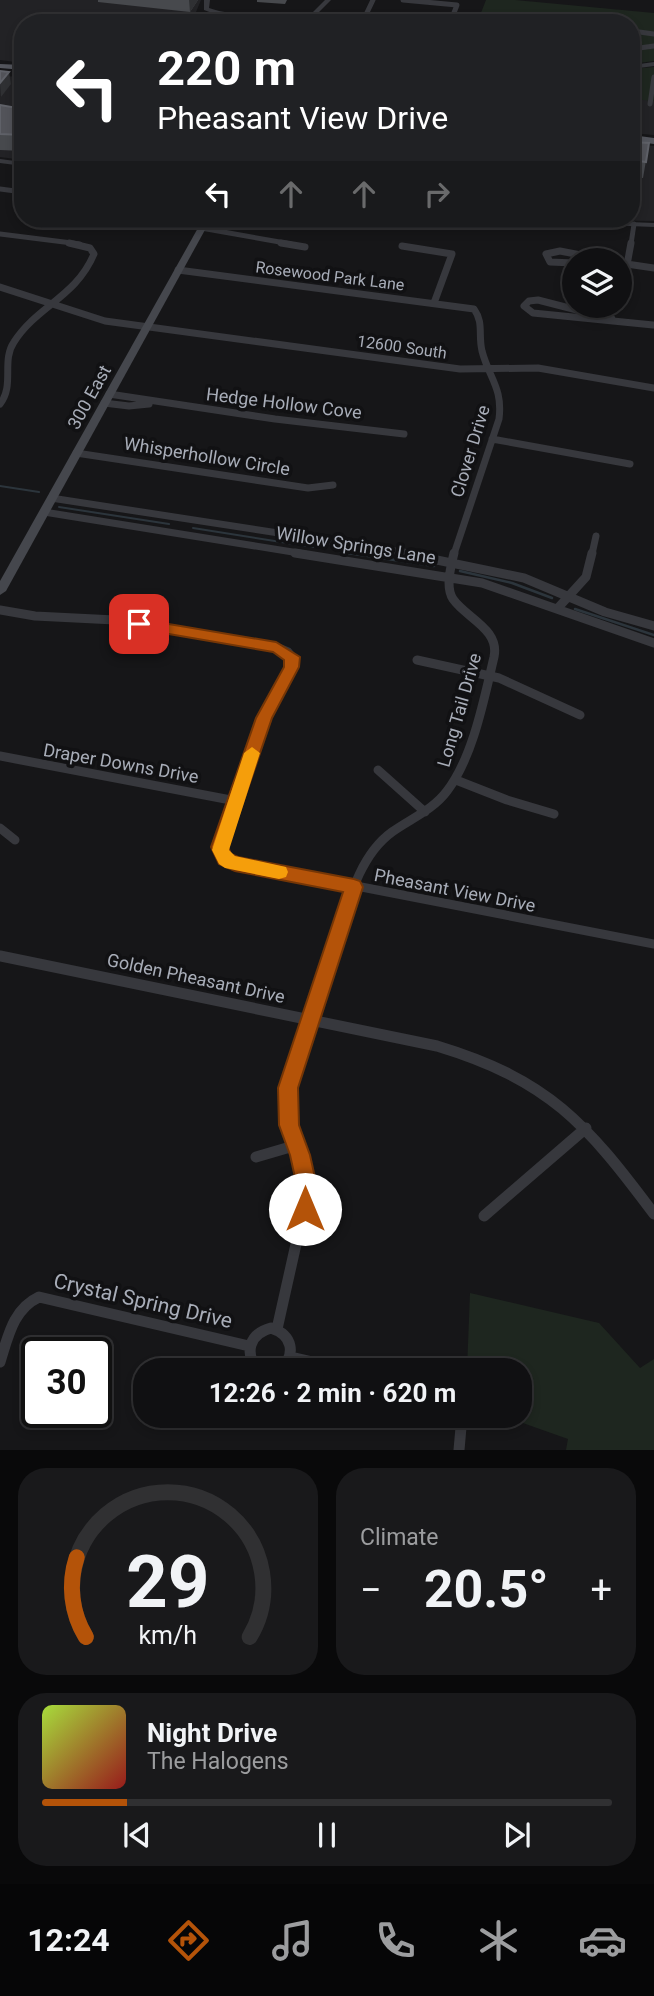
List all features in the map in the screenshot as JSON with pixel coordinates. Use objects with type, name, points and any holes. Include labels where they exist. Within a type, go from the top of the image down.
[{"type":"main road","name":"300 East","points":[[0,591],[201,228]]},
{"type":"street","points":[[207,0],[205,8],[218,14]]},
{"type":"street","points":[[403,0],[457,5],[454,14]]},
{"type":"street","points":[[312,14],[326,2]]},
{"type":"street","points":[[650,104],[654,77]]},
{"type":"street","points":[[225,228],[305,247]]},
{"type":"street","points":[[627,248],[633,228]]},
{"type":"street","points":[[0,234],[79,244],[92,250],[93,258],[73,290],[24,331],[12,346],[7,362],[9,389],[0,404]]},
{"type":"street","points":[[402,246],[452,254],[434,303]]},
{"type":"street","points":[[562,251],[546,254],[546,258],[553,263],[562,263]]},
{"type":"street","points":[[632,266],[653,269]]},
{"type":"street","name":"Rosewood Park Lane","points":[[178,270],[470,308],[477,312]]},
{"type":"street","name":"12600 South","points":[[0,287],[98,320],[460,369],[538,368],[654,388]]},
{"type":"street","points":[[612,319],[538,300],[528,301],[524,306],[533,313],[654,325]]},
{"type":"street","name":"Clover Drive","points":[[452,561],[502,406],[500,391],[479,347],[482,320],[477,312]]},
{"type":"street","name":"Hedge Hollow Cove","points":[[106,399],[129,406],[161,403],[404,435]]},
{"type":"street","points":[[492,439],[629,464]]},
{"type":"street","name":"Whisperhollow Circle","points":[[76,453],[308,488],[333,485]]},
{"type":"street","name":"Willow Springs Lane","points":[[51,499],[452,561],[524,578],[569,597],[654,626]]},
{"type":"street","name":"Willow Springs Lane","points":[[44,512],[449,576],[514,592],[614,633],[654,643]]},
{"type":"street","points":[[557,609],[588,573],[596,536]]},
{"type":"street","points":[[449,576],[452,561]]},
{"type":"street","name":"Long Tail Drive","points":[[277,1329],[307,1195],[303,1167],[289,1125],[287,1099],[290,1077],[354,887],[368,858],[381,842],[401,825],[425,812],[456,780],[465,762],[490,675],[495,653],[491,637],[479,622],[452,598],[449,576]]},
{"type":"street","name":"Pheasant View Drive","points":[[0,610],[115,620],[276,647],[292,657],[292,667],[264,718],[220,847],[228,861],[654,944]]},
{"type":"street","points":[[154,649],[163,628]]},
{"type":"street","points":[[417,660],[490,675],[580,715]]},
{"type":"street","name":"Draper Downs Drive","points":[[0,756],[236,801]]},
{"type":"street","points":[[378,770],[425,812]]},
{"type":"street","points":[[456,780],[507,800],[554,814]]},
{"type":"street","points":[[0,828],[15,840]]},
{"type":"street","name":"Golden Pheasant Drive","points":[[0,956],[437,1046],[491,1063],[538,1087],[586,1128],[607,1150],[654,1214]]},
{"type":"street","points":[[484,1216],[586,1128]]},
{"type":"street","points":[[256,1157],[297,1145]]},
{"type":"street","name":"Crystal Spring Drive","points":[[0,1362],[18,1313],[30,1301],[39,1297],[249,1346]]},
{"type":"street","points":[[249,1358],[249,1346],[260,1331],[277,1329],[290,1340],[292,1357],[296,1358]]},
{"type":"street","points":[[459,1450],[461,1428]]},
{"type":"shaded area","points":[[0,0],[201,0],[196,12],[214,14],[14,14],[14,62],[0,60]]},
{"type":"shaded area","points":[[486,0],[515,0],[654,13],[654,61],[640,63],[640,14],[481,14]]},
{"type":"shaded area","points":[[654,67],[654,101],[640,100],[640,68]]},
{"type":"shaded area","points":[[0,75],[14,77],[14,159],[0,157]]},
{"type":"shaded area","points":[[640,88],[654,90],[654,135],[640,134]]},
{"type":"shaded area","points":[[640,145],[654,146],[654,221],[640,221]]},
{"type":"shaded area","points":[[470,1293],[599,1323],[640,1368],[654,1359],[654,1450],[566,1450],[568,1439],[532,1426],[532,1358],[467,1358]]},
{"type":"building","points":[[0,71],[9,72],[0,83]]},
{"type":"building","points":[[0,105],[14,107],[14,135],[0,134]]},
{"type":"building","points":[[640,142],[649,143],[646,162],[640,161]]},
{"type":"waterway","points":[[0,486],[39,492]]},
{"type":"waterway","points":[[59,507],[169,524]]},
{"type":"waterway","points":[[193,528],[313,547]]},
{"type":"waterway","points":[[337,551],[359,554]]},
{"type":"waterway","points":[[348,553],[434,566]]},
{"type":"waterway","points":[[460,571],[512,583],[552,598]]},
{"type":"waterway","points":[[575,609],[654,635]]},
{"type":"slow traffic","points":[[252,753],[220,850],[231,863],[279,872]]},
{"type":"route","points":[[139,624],[281,648],[292,657],[292,667],[264,718],[220,847],[225,859],[235,864],[354,887],[288,1088],[289,1125],[306,1182],[305,1209]]}]
